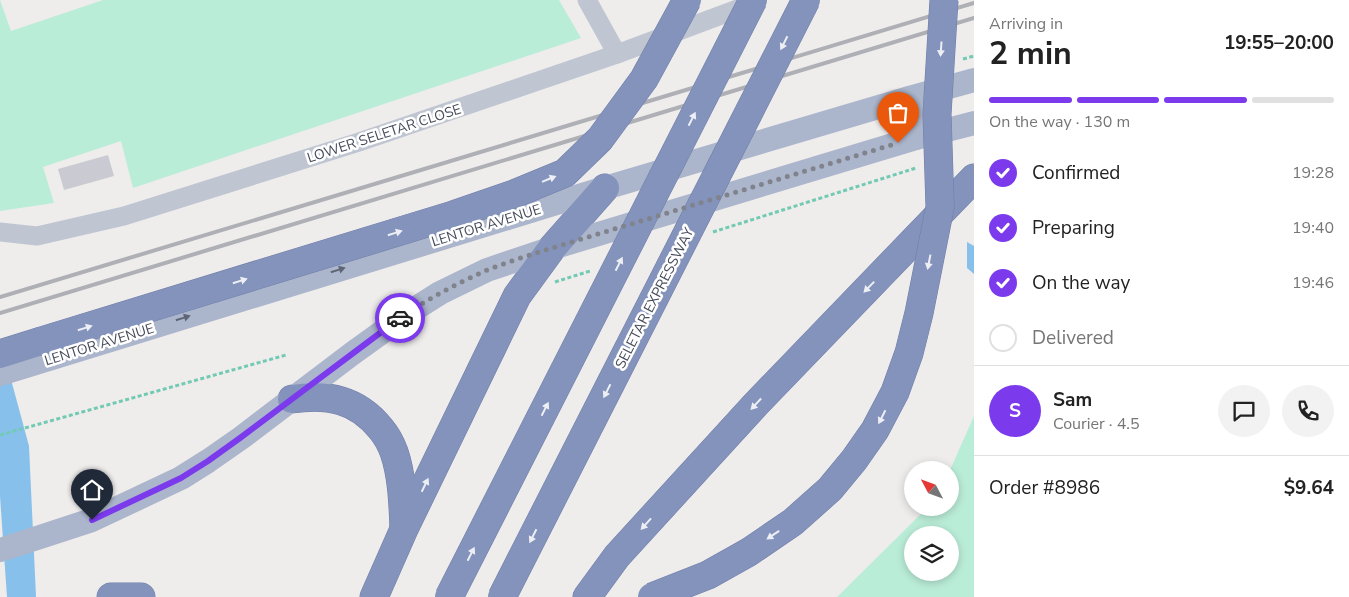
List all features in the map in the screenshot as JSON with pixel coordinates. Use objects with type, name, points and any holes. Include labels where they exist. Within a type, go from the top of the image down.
[{"type":"highway","points":[[0,354],[453,215],[514,194],[565,173],[600,139],[644,79],[688,0]]},
{"type":"highway","points":[[449,597],[753,0]]},
{"type":"highway","name":"SELETAR EXPRESSWAY","points":[[502,597],[806,0]]},
{"type":"highway","points":[[652,597],[708,575],[749,552],[793,522],[830,489],[854,460],[876,430],[895,392],[909,354],[919,313],[940,207],[937,114],[944,0]]},
{"type":"highway","points":[[587,597],[617,556],[756,404],[974,178]]},
{"type":"highway","points":[[374,597],[404,529],[517,296],[552,248],[605,188]]},
{"type":"highway","points":[[292,399],[309,397],[340,400],[356,407],[372,418],[384,433],[394,451],[402,497],[404,529]]},
{"type":"highway","points":[[111,597],[141,597]]},
{"type":"main road","name":"LENTOR AVENUE","points":[[0,374],[605,188],[974,80]]},
{"type":"main road","points":[[909,98],[916,138]]},
{"type":"main road","points":[[0,550],[92,520],[181,478],[240,438],[410,312],[440,293],[487,270],[552,248],[916,138],[974,123]]},
{"type":"lane","points":[[587,0],[616,54]]},
{"type":"lane","name":"LOWER SELETAR CLOSE","points":[[0,232],[38,236],[124,216],[359,142],[616,54],[762,0]]},
{"type":"path","points":[[710,233],[918,168]]},
{"type":"path","points":[[550,284],[597,269]]},
{"type":"path","points":[[0,435],[286,355]]},
{"type":"green space","points":[[0,0],[11,31],[103,0],[559,0],[581,38],[133,188],[121,141],[43,167],[54,203],[0,211]]},
{"type":"green space","points":[[974,416],[974,597],[837,597],[904,531],[904,581],[959,581],[959,526],[909,526],[919,516],[959,516],[959,461],[954,461]]},
{"type":"water","points":[[967,242],[974,246],[974,274],[967,268]]},
{"type":"water","points":[[0,339],[29,446],[36,597],[7,597],[0,496]]},
{"type":"building","points":[[108,155],[114,176],[64,190],[58,169]]},
{"type":"railway","points":[[0,297],[974,3]]},
{"type":"railway","points":[[0,313],[974,18]]},
{"type":"way so far","points":[[400,318],[440,293],[503,264],[898,143]]},
{"type":"route","points":[[92,520],[181,478],[208,461],[400,318]]}]
